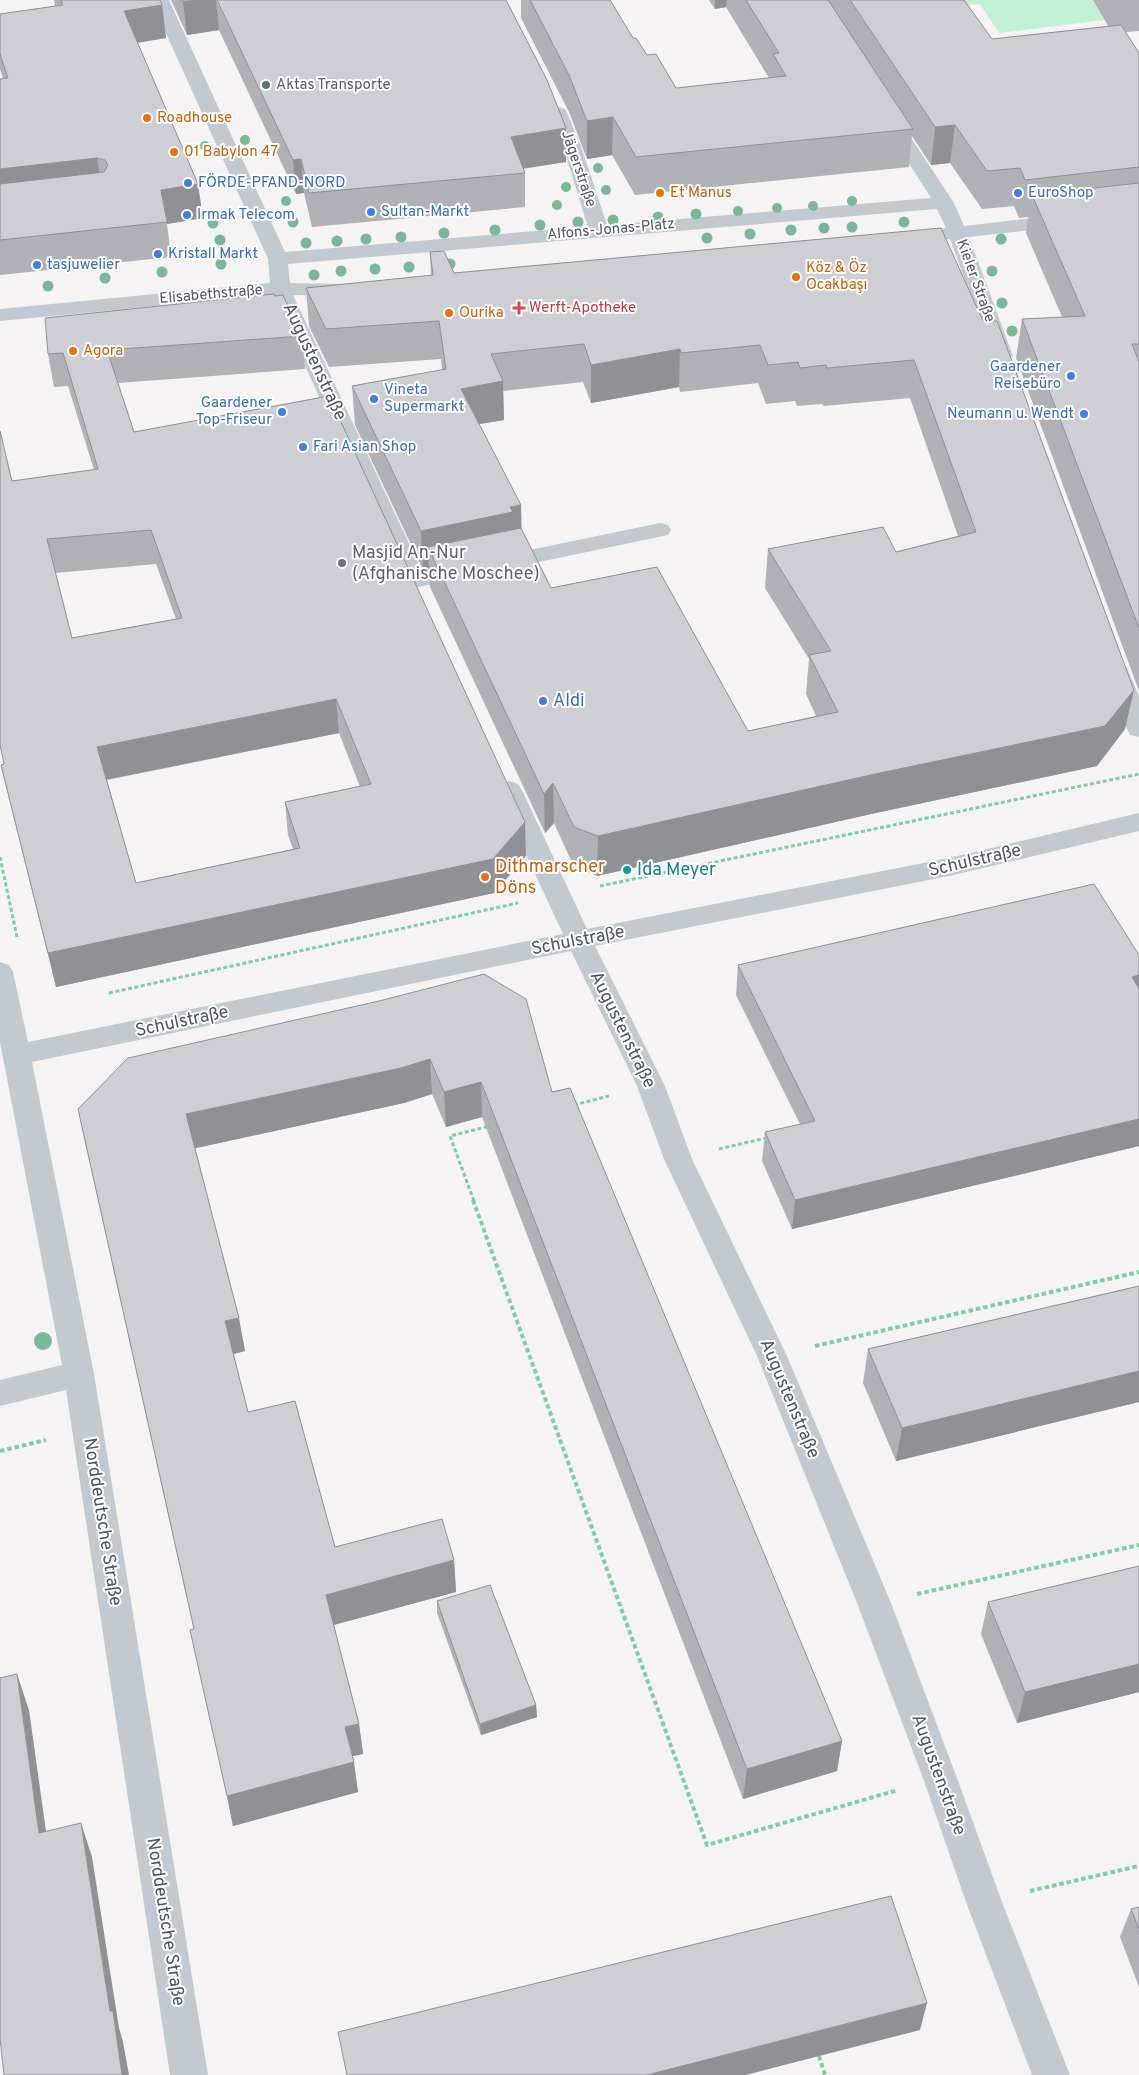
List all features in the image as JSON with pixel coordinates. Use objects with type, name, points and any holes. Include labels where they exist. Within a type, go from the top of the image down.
[{"type":"street","name":"Augustenstraße","points":[[160,0],[278,259],[280,288],[418,590]]},
{"type":"street","name":"Jägerstraße","points":[[550,96],[573,149],[599,231]]},
{"type":"street","name":"Kieler Straße","points":[[881,106],[944,203],[958,233],[1009,374]]},
{"type":"street","name":"Alfons-Jonas-Platz","points":[[278,259],[944,203]]},
{"type":"street","points":[[889,240],[1139,212]]},
{"type":"street","name":"Elisabethstraße","points":[[0,315],[280,288],[330,291],[359,288]]},
{"type":"street","points":[[1112,654],[1139,729]]},
{"type":"street","name":"Augustenstraße","points":[[500,769],[579,940],[651,1086],[678,1159],[772,1356],[874,1604],[940,1778],[984,1902],[1051,2075]]},
{"type":"street","name":"Schulstraße","points":[[17,1055],[579,940],[921,873],[1139,822]]},
{"type":"street","name":"Norddeutsche Straße","points":[[0,972],[78,1374],[189,2075]]},
{"type":"street","points":[[0,1393],[78,1374]]},
{"type":"lane","points":[[418,590],[660,530]]},
{"type":"path","points":[[565,1107],[651,1086]]},
{"type":"path","points":[[498,1124],[450,1136],[707,1845],[940,1778]]},
{"type":"path","points":[[678,1159],[774,1136]]},
{"type":"path","points":[[772,1356],[1139,1272]]},
{"type":"path","points":[[874,1604],[1139,1545]]},
{"type":"path","points":[[984,1902],[1139,1866]]},
{"type":"path","points":[[818,2056],[825,2075]]},
{"type":"green space","points":[[865,0],[1093,0],[1104,20],[999,33],[980,4],[938,7]]},
{"type":"building","points":[[61,0],[160,0],[162,5],[124,11],[198,184],[161,190],[167,222],[0,240],[0,184],[104,172],[108,165],[105,160],[97,158],[0,169],[0,79],[8,78],[0,54],[0,14],[63,5]]},
{"type":"building","points":[[217,0],[506,0],[547,80],[566,128],[511,137],[525,173],[309,193],[301,159],[293,160]]},
{"type":"building","points":[[530,0],[610,0],[633,38],[636,38],[647,55],[656,54],[676,88],[786,76],[773,54],[779,53],[746,0],[828,0],[913,129],[636,157],[613,117],[587,121],[569,75]]},
{"type":"building","points":[[850,0],[964,0],[992,39],[1121,25],[1139,53],[1139,167],[1025,180],[1020,168],[987,171],[955,125],[935,127]]},
{"type":"building","points":[[1139,183],[1139,344],[1132,344],[1139,362],[1139,628],[1022,319],[1085,316],[1032,195]]},
{"type":"building","points":[[941,228],[983,321],[997,321],[1134,690],[1105,726],[875,774],[598,836],[574,827],[553,783],[544,794],[428,547],[521,528],[551,588],[657,567],[748,731],[838,712],[809,655],[831,651],[768,549],[883,527],[896,552],[976,532],[914,360],[827,368],[826,365],[800,368],[798,362],[768,365],[760,345],[681,353],[680,349],[591,365],[584,344],[491,354],[503,381],[461,389],[521,505],[510,507],[513,512],[421,531],[352,386],[446,369],[439,321],[326,329],[306,288],[433,275],[430,252],[444,251],[454,273]]},
{"type":"building","points":[[274,294],[275,296],[283,295],[302,336],[107,350],[134,432],[329,396],[525,822],[493,859],[48,953],[1,765],[4,764],[0,744],[0,431],[12,481],[98,469],[63,353],[48,354],[45,318]],"holes":[[[151,530],[182,618],[72,638],[47,539]],[[336,699],[371,784],[285,802],[300,848],[136,883],[97,747]]]},
{"type":"building","points":[[1094,884],[1139,955],[1139,975],[1132,977],[1139,989],[1139,1119],[795,1200],[765,1132],[815,1121],[738,965]]},
{"type":"building","points":[[484,974],[526,999],[552,1092],[570,1088],[842,1741],[747,1769],[481,1082],[444,1092],[430,1059],[401,1068],[186,1114],[239,1318],[225,1321],[248,1412],[295,1401],[335,1547],[442,1519],[454,1560],[326,1595],[359,1724],[345,1727],[354,1762],[227,1796],[190,1630],[194,1629],[78,1109],[128,1058],[379,1001]]},
{"type":"building","points":[[1139,1286],[1139,1371],[902,1428],[868,1349]]},
{"type":"building","points":[[1139,1566],[1139,1664],[1025,1692],[988,1602]]},
{"type":"building","points":[[490,1585],[536,1705],[480,1724],[437,1601]]},
{"type":"building","points":[[17,1674],[39,1833],[81,1823],[110,2011],[113,2011],[122,2075],[4,2075],[0,2038],[0,1678]]},
{"type":"building","points":[[891,1896],[927,2003],[647,2075],[347,2075],[338,2032]]},
{"type":"building","points":[[1139,1907],[1139,1929],[1131,1909]]},
{"type":"place","name":"Aktas Transporte","points":[[266,85]]},
{"type":"place","name":"Roadhouse","points":[[147,118]]},
{"type":"place","name":"01 Babylon 47","points":[[174,152]]},
{"type":"place","name":"FÖRDE-PFAND-NORD","points":[[188,183]]},
{"type":"place","name":"Et Manus","points":[[660,193]]},
{"type":"place","name":"EuroShop","points":[[1018,193]]},
{"type":"place","name":"Sultan-Markt","points":[[371,212]]},
{"type":"place","name":"Irmak Telecom","points":[[187,215]]},
{"type":"place","name":"Kristall Markt","points":[[158,254]]},
{"type":"place","name":"tasjuwelier","points":[[37,265]]},
{"type":"place","name":"Köz & Öz Ocakbaşı","points":[[796,277]]},
{"type":"place","name":"Werft-Apotheke","points":[[519,308]]},
{"type":"place","name":"Ourika","points":[[449,313]]},
{"type":"place","name":"Agora","points":[[73,351]]},
{"type":"place","name":"Gaardener Reisebüro","points":[[1071,376]]},
{"type":"place","name":"Vineta Supermarkt","points":[[374,399]]},
{"type":"place","name":"Gaardener Top-Friseur","points":[[282,412]]},
{"type":"place","name":"Neumann u. Wendt","points":[[1084,414]]},
{"type":"place","name":"Fari Asian Shop","points":[[303,447]]},
{"type":"place","name":"Masjid An-Nur (Afghanische Moschee)","points":[[342,563]]},
{"type":"place","name":"Aldi","points":[[543,701]]},
{"type":"place","name":"Ida Meyer","points":[[627,870]]},
{"type":"place","name":"Dithmarscher Döns","points":[[485,877]]}]
